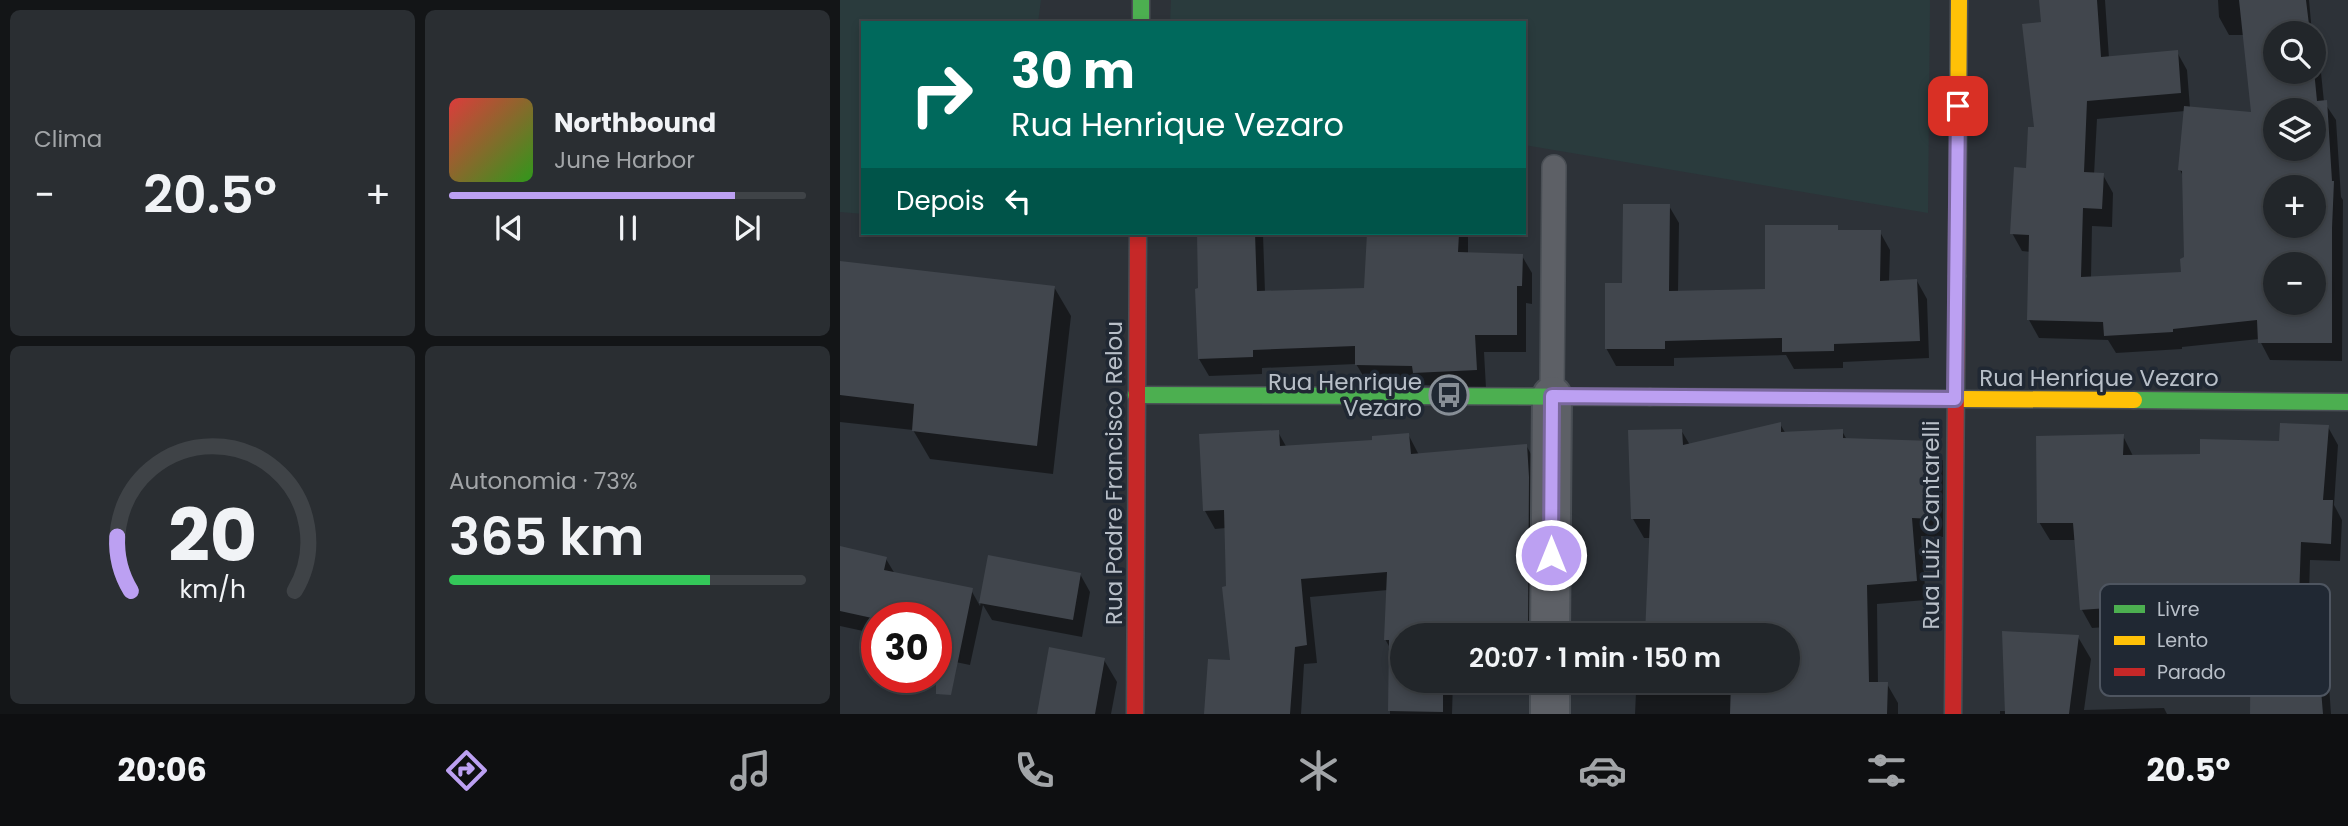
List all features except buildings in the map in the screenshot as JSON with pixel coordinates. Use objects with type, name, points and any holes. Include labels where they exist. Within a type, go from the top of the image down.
[{"type":"street","points":[[1140,21],[1141,0]]},
{"type":"street","name":"Rua Luiz Cantarelli","points":[[1953,714],[1959,0]]},
{"type":"street","name":"Rua Padre Francisco Relou","points":[[1135,714],[1138,235]]},
{"type":"street","name":"Rua Henrique Vezaro","points":[[1136,395],[2348,402]]},
{"type":"street","points":[[1550,623],[1552,396]]},
{"type":"street","points":[[1550,693],[1550,714]]},
{"type":"lane","points":[[1552,396],[1554,167]]},
{"type":"shaded area","points":[[840,0],[1041,0],[1038,21],[861,21],[861,214],[840,212]]},
{"type":"shaded area","points":[[1171,0],[1930,0],[1928,213],[1526,145],[1526,21],[1170,21]]},
{"type":"traffic: fast","points":[[1141,0],[1141,21]]},
{"type":"traffic: fast","points":[[1136,395],[1650,397]]},
{"type":"traffic: fast","points":[[2134,400],[2348,402]]},
{"type":"traffic: slow","points":[[1957,276],[1959,0]]},
{"type":"traffic: slow","points":[[1650,397],[2134,400]]},
{"type":"traffic: jam","points":[[1135,714],[1138,235]]},
{"type":"traffic: jam","points":[[1953,714],[1957,276]]},
{"type":"place","name":"Rua Henrique Vezaro","points":[[1449,395]]},
{"type":"route","points":[[1551,555],[1552,396],[1955,399],[1958,106]]}]
